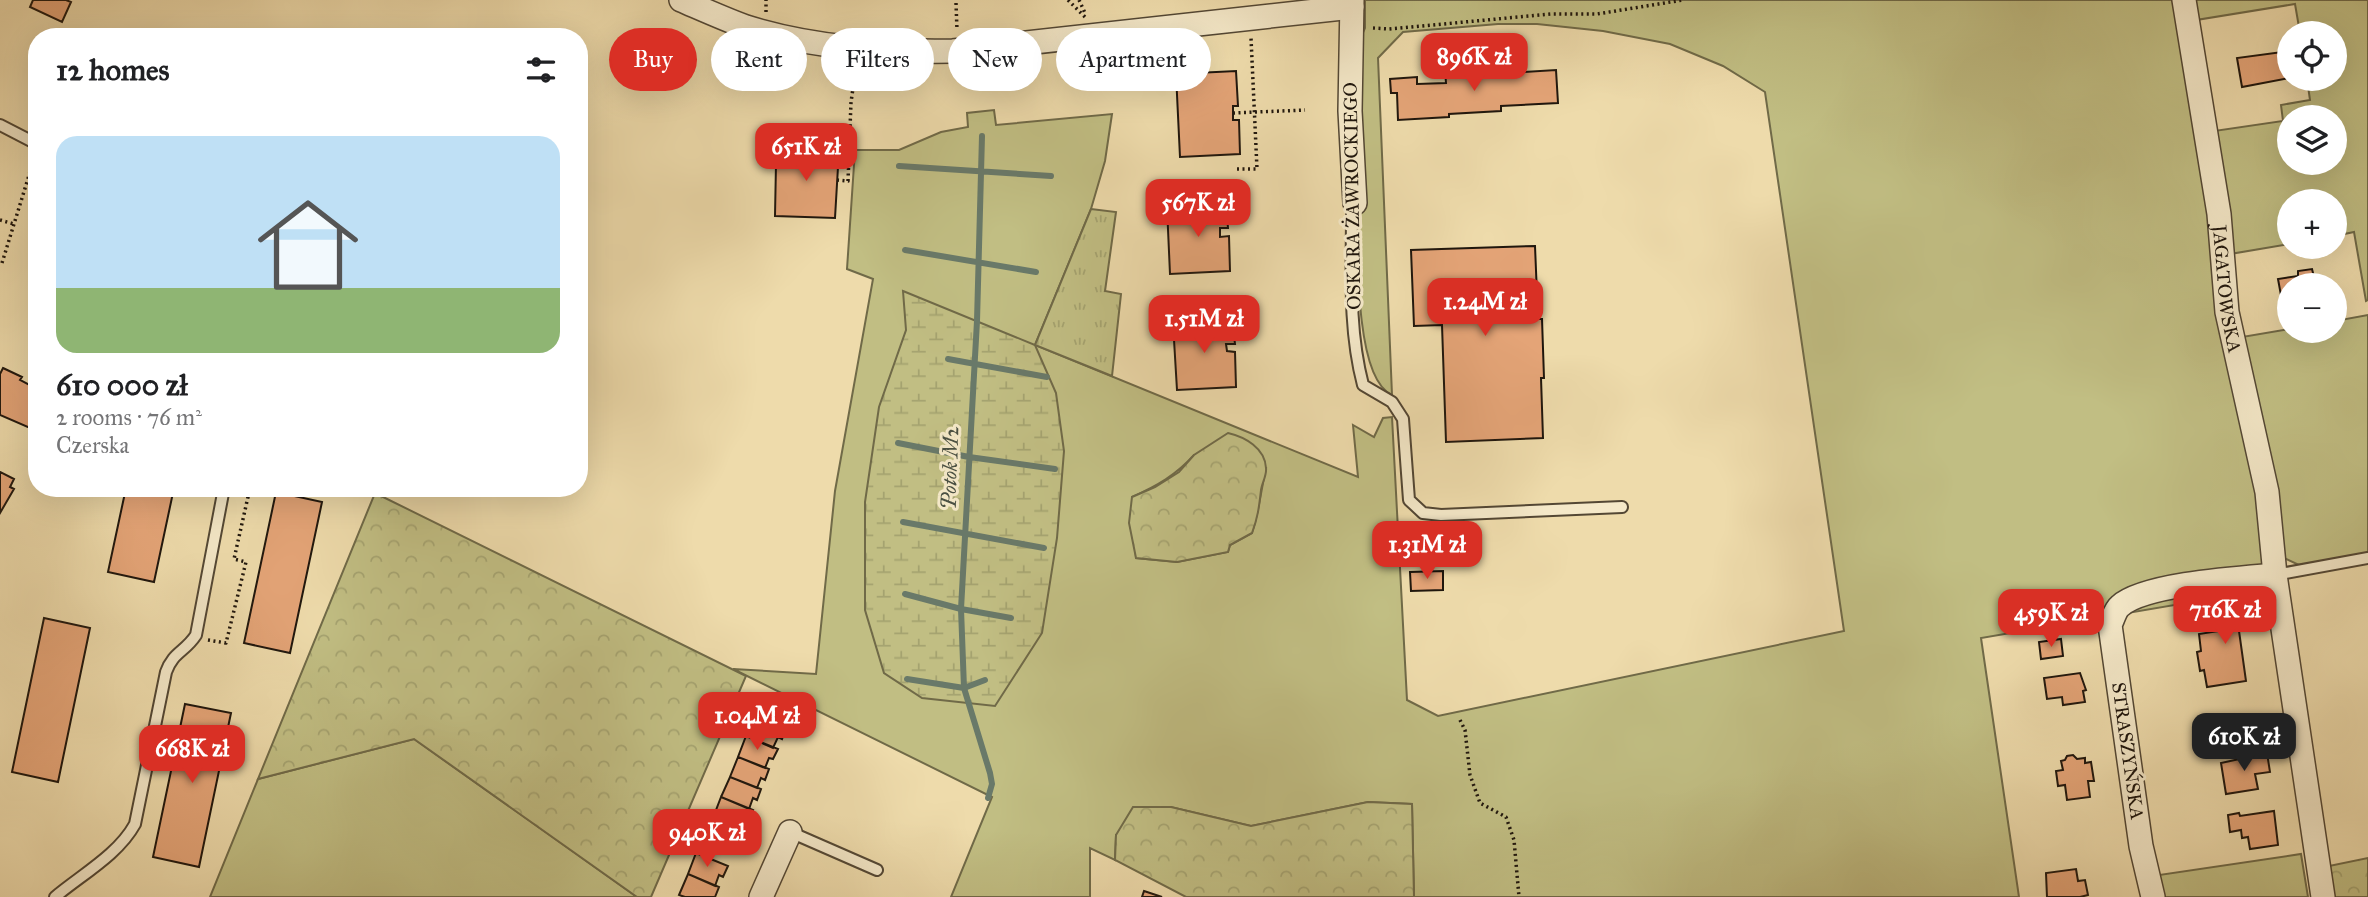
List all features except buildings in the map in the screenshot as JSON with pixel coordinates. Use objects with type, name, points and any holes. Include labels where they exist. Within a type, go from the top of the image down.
[{"type":"street","points":[[681,0],[745,26],[791,38],[889,52],[953,51],[1352,4]]},
{"type":"street","name":"JAGATOWSKA","points":[[2184,0],[2219,214],[2227,312],[2267,492],[2275,575],[2323,897]]},
{"type":"street","name":"OSKARA ŻAWROCKIEGO","points":[[1352,4],[1350,111],[1355,204]]},
{"type":"street","name":"STRASZYŃSKA","points":[[2152,897],[2141,846],[2110,625],[2118,606],[2141,594],[2221,579],[2275,575]]},
{"type":"street","points":[[761,897],[790,832]]},
{"type":"lane","points":[[0,125],[28,139]]},
{"type":"lane","name":"OSKARA ŻAWROCKIEGO","points":[[1355,204],[1352,212],[1352,293],[1356,356],[1363,385],[1392,402],[1403,419],[1409,500],[1423,513],[1441,515],[1622,507]]},
{"type":"lane","points":[[55,897],[115,848],[128,836],[135,824],[166,672],[171,659],[189,646],[196,635],[222,497]]},
{"type":"lane","points":[[2275,575],[2368,558]]},
{"type":"lane","points":[[790,832],[877,870]]},
{"type":"path","points":[[765,14],[766,0]]},
{"type":"path","points":[[1079,0],[1086,15]]},
{"type":"path","points":[[1389,29],[1551,14],[1597,14],[1684,0]]},
{"type":"path","points":[[956,4],[957,28]]},
{"type":"path","points":[[1237,169],[1257,169],[1256,74],[1250,35]]},
{"type":"path","points":[[837,180],[848,181],[853,91]]},
{"type":"path","points":[[1233,113],[1305,110]]},
{"type":"path","points":[[2,263],[28,180]]},
{"type":"path","points":[[0,220],[14,225]]},
{"type":"path","points":[[184,649],[201,655],[205,639],[226,643],[246,562],[234,559],[248,497]]},
{"type":"path","points":[[1460,720],[1465,730],[1470,775],[1480,803],[1506,817],[1514,840],[1518,897]]},
{"type":"green space","points":[[1365,0],[2180,0],[2268,559],[2263,590],[1981,638],[2019,897],[1414,897],[1412,804],[1368,802],[1251,826],[1171,807],[1116,835],[1115,860],[1090,848],[1090,897],[951,897],[992,797],[733,669],[816,674],[835,491],[873,279],[847,269],[855,150],[899,150],[941,132],[968,127],[967,113],[994,110],[996,125],[1112,114],[1105,161],[1091,209],[1035,345],[1358,477],[1353,425],[1374,437],[1383,418],[1392,417],[1407,700],[1438,716],[1844,631],[1765,92],[1723,66],[1670,44],[1603,31],[1537,24],[1498,24],[1403,32],[1378,58],[1392,395],[1380,384],[1371,365],[1361,312],[1358,214],[1365,206],[1359,122],[1361,37],[1365,28]],"holes":[[[1194,455],[1266,468],[1252,533],[1230,545],[1228,552],[1177,562],[1136,558],[1132,497],[1166,479]]]},
{"type":"green space","points":[[2191,0],[2368,0],[2366,301],[2354,232],[2347,233],[2347,189],[2277,189],[2277,246],[2230,254],[2214,131],[2277,122],[2277,175],[2347,175],[2347,105],[2281,105],[2310,100],[2309,91],[2347,91],[2347,21],[2298,21],[2295,4],[2196,20]]},
{"type":"green space","points":[[1091,209],[1116,212],[1105,291],[1121,294],[1112,376],[1035,345]]},
{"type":"green space","points":[[903,291],[1035,345],[1056,393],[1064,451],[1057,538],[1042,633],[995,706],[922,698],[884,673],[865,610],[865,502],[879,407],[906,330]]},
{"type":"green space","points":[[2368,315],[2368,553],[2301,566],[2282,557],[2242,337],[2277,331],[2277,343],[2347,343],[2347,319]]},
{"type":"green space","points":[[1228,433],[1253,444],[1265,461],[1266,473],[1252,533],[1230,545],[1228,552],[1177,562],[1136,558],[1129,523],[1132,497],[1179,472],[1194,455]]},
{"type":"green space","points":[[373,497],[383,497],[746,676],[651,897],[637,897],[414,739],[258,779]]},
{"type":"green space","points":[[414,739],[637,897],[210,897],[258,779]]},
{"type":"green space","points":[[1368,802],[1412,804],[1414,897],[1186,897],[1115,860],[1116,835],[1133,807],[1171,807],[1251,826]]},
{"type":"green space","points":[[2301,854],[2308,897],[2162,897],[2159,875]]},
{"type":"green space","points":[[2368,858],[2368,897],[2333,897],[2329,866]]},
{"type":"waterway","name":"Potok M2","points":[[982,136],[977,321],[961,609],[964,688],[990,773],[992,784],[988,798]]},
{"type":"waterway","points":[[899,166],[1051,176]]},
{"type":"waterway","points":[[905,250],[1036,272]]},
{"type":"waterway","points":[[948,359],[1047,377]]},
{"type":"waterway","points":[[898,443],[969,457],[1055,469]]},
{"type":"waterway","points":[[903,522],[1044,548]]},
{"type":"waterway","name":"Potok M2","points":[[905,594],[961,609],[1011,618]]},
{"type":"waterway","points":[[907,679],[964,688],[985,680]]}]
